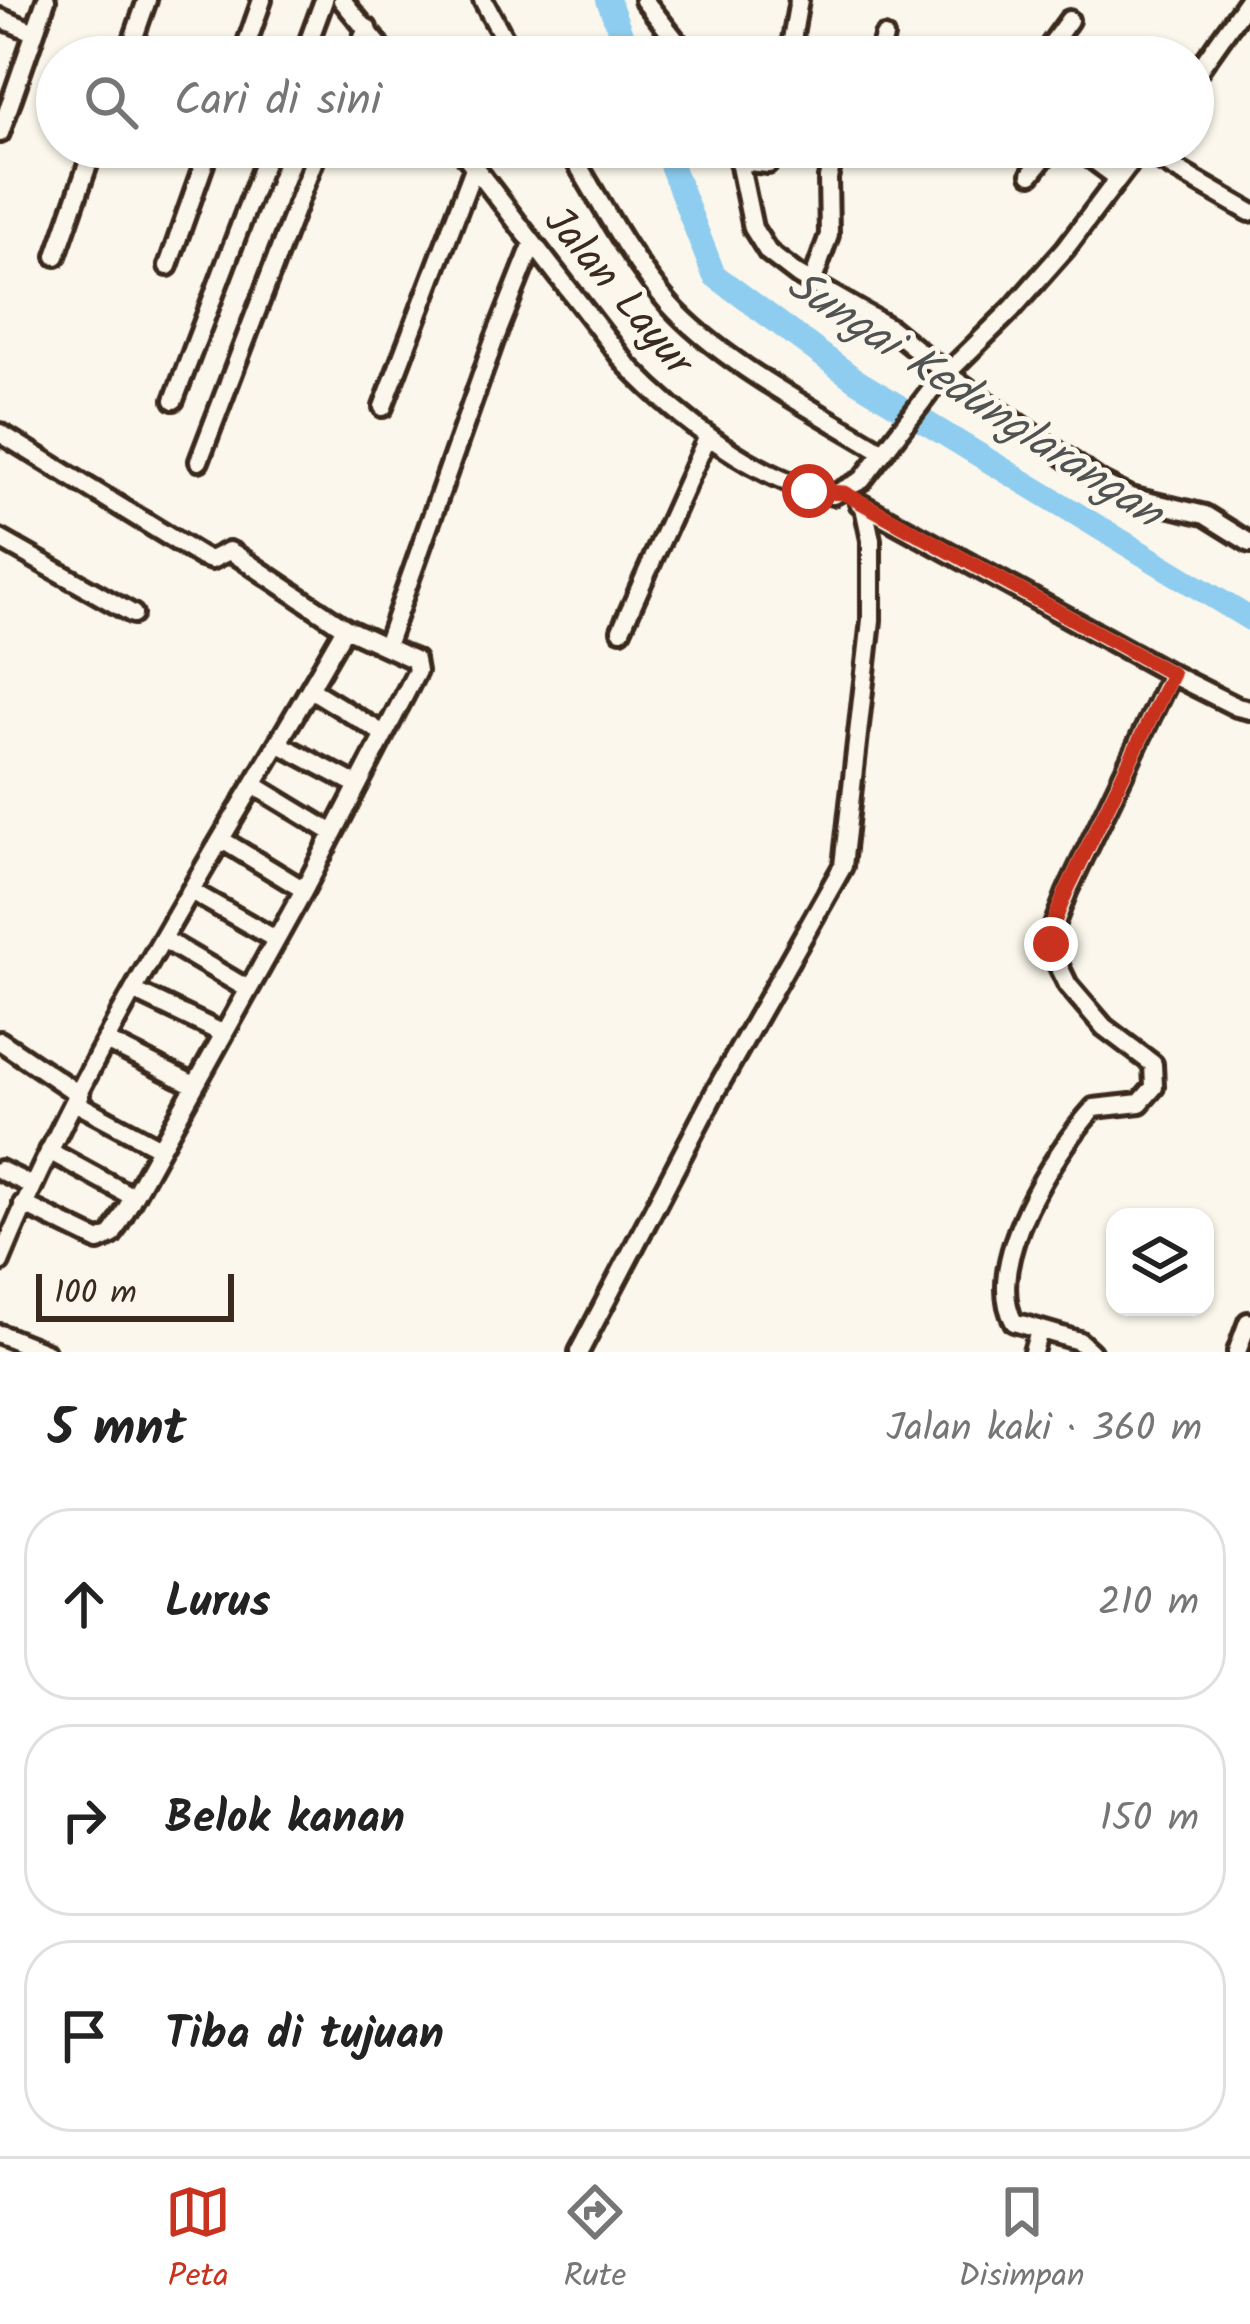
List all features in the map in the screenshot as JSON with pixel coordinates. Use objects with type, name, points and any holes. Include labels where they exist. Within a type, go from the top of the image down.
[{"type":"street","points":[[2,120],[46,0]]},
{"type":"street","points":[[134,36],[147,0]]},
{"type":"street","points":[[249,36],[262,0]]},
{"type":"street","points":[[311,36],[324,0]]},
{"type":"street","points":[[342,0],[373,36]]},
{"type":"street","points":[[359,36],[373,0]]},
{"type":"street","points":[[483,0],[503,36]]},
{"type":"street","points":[[644,0],[672,36]]},
{"type":"street","points":[[793,36],[799,0]]},
{"type":"street","points":[[1214,49],[1249,0]]},
{"type":"street","points":[[0,18],[34,32]]},
{"type":"street","points":[[1058,36],[1070,20]]},
{"type":"street","points":[[56,256],[87,168]]},
{"type":"street","points":[[168,266],[203,168]]},
{"type":"street","points":[[174,400],[262,168]]},
{"type":"street","points":[[200,461],[311,168]]},
{"type":"street","points":[[383,407],[474,168]]},
{"type":"street","name":"Jalan Layur","points":[[474,168],[627,365],[675,411],[708,436],[809,491],[844,493]]},
{"type":"street","points":[[581,168],[648,275],[689,323],[733,360],[888,446]]},
{"type":"street","points":[[740,168],[753,228],[768,252],[890,328],[941,380],[1102,483],[1130,497],[1205,514],[1250,543]]},
{"type":"street","points":[[812,283],[829,235],[831,168]]},
{"type":"street","points":[[1030,174],[1035,168]]},
{"type":"street","points":[[1115,168],[1123,172]]},
{"type":"street","points":[[1119,168],[1123,172]]},
{"type":"street","points":[[1126,168],[1052,264],[941,380],[862,480],[844,493],[1172,674],[1250,710]]},
{"type":"street","points":[[1175,168],[1250,212]]},
{"type":"street","points":[[386,646],[533,243]]},
{"type":"street","points":[[0,433],[202,556],[211,560],[229,551],[235,554],[344,628],[415,659],[418,665],[304,890],[112,1235],[103,1241],[23,1204]]},
{"type":"street","points":[[621,630],[708,436]]},
{"type":"street","points":[[580,1351],[715,1092],[843,866],[872,620],[871,540],[864,507]]},
{"type":"street","points":[[0,538],[133,614]]},
{"type":"street","points":[[0,1262],[31,1185],[106,1041],[344,628]]},
{"type":"street","points":[[1091,1352],[1079,1341],[1014,1322],[1005,1299],[1010,1260],[1049,1169],[1094,1108],[1140,1103],[1155,1079],[1153,1064],[1105,1027],[1068,986],[1054,956],[1052,927],[1172,674]]},
{"type":"street","points":[[310,689],[384,734]]},
{"type":"street","points":[[279,744],[357,785]]},
{"type":"street","points":[[254,785],[333,832]]},
{"type":"street","points":[[222,840],[304,890]]},
{"type":"street","points":[[191,891],[275,939]]},
{"type":"street","points":[[163,939],[246,988]]},
{"type":"street","points":[[134,991],[222,1033]]},
{"type":"street","points":[[0,1041],[78,1099],[161,1145]]},
{"type":"street","points":[[106,1041],[194,1085]]},
{"type":"street","points":[[50,1151],[133,1197]]},
{"type":"street","points":[[0,1170],[31,1185]]},
{"type":"street","points":[[1237,1352],[1248,1322]]},
{"type":"street","points":[[1033,1352],[1039,1331]]},
{"type":"street","points":[[6,1341],[45,1352]]},
{"type":"waterway","name":"Sungai Kedunglarangan","points":[[608,0],[622,36]]},
{"type":"waterway","name":"Sungai Kedunglarangan","points":[[672,168],[714,275],[857,381],[1250,619]]},
{"type":"route","points":[[809,491],[844,493],[1172,674],[1066,892],[1052,927],[1051,944]]}]
